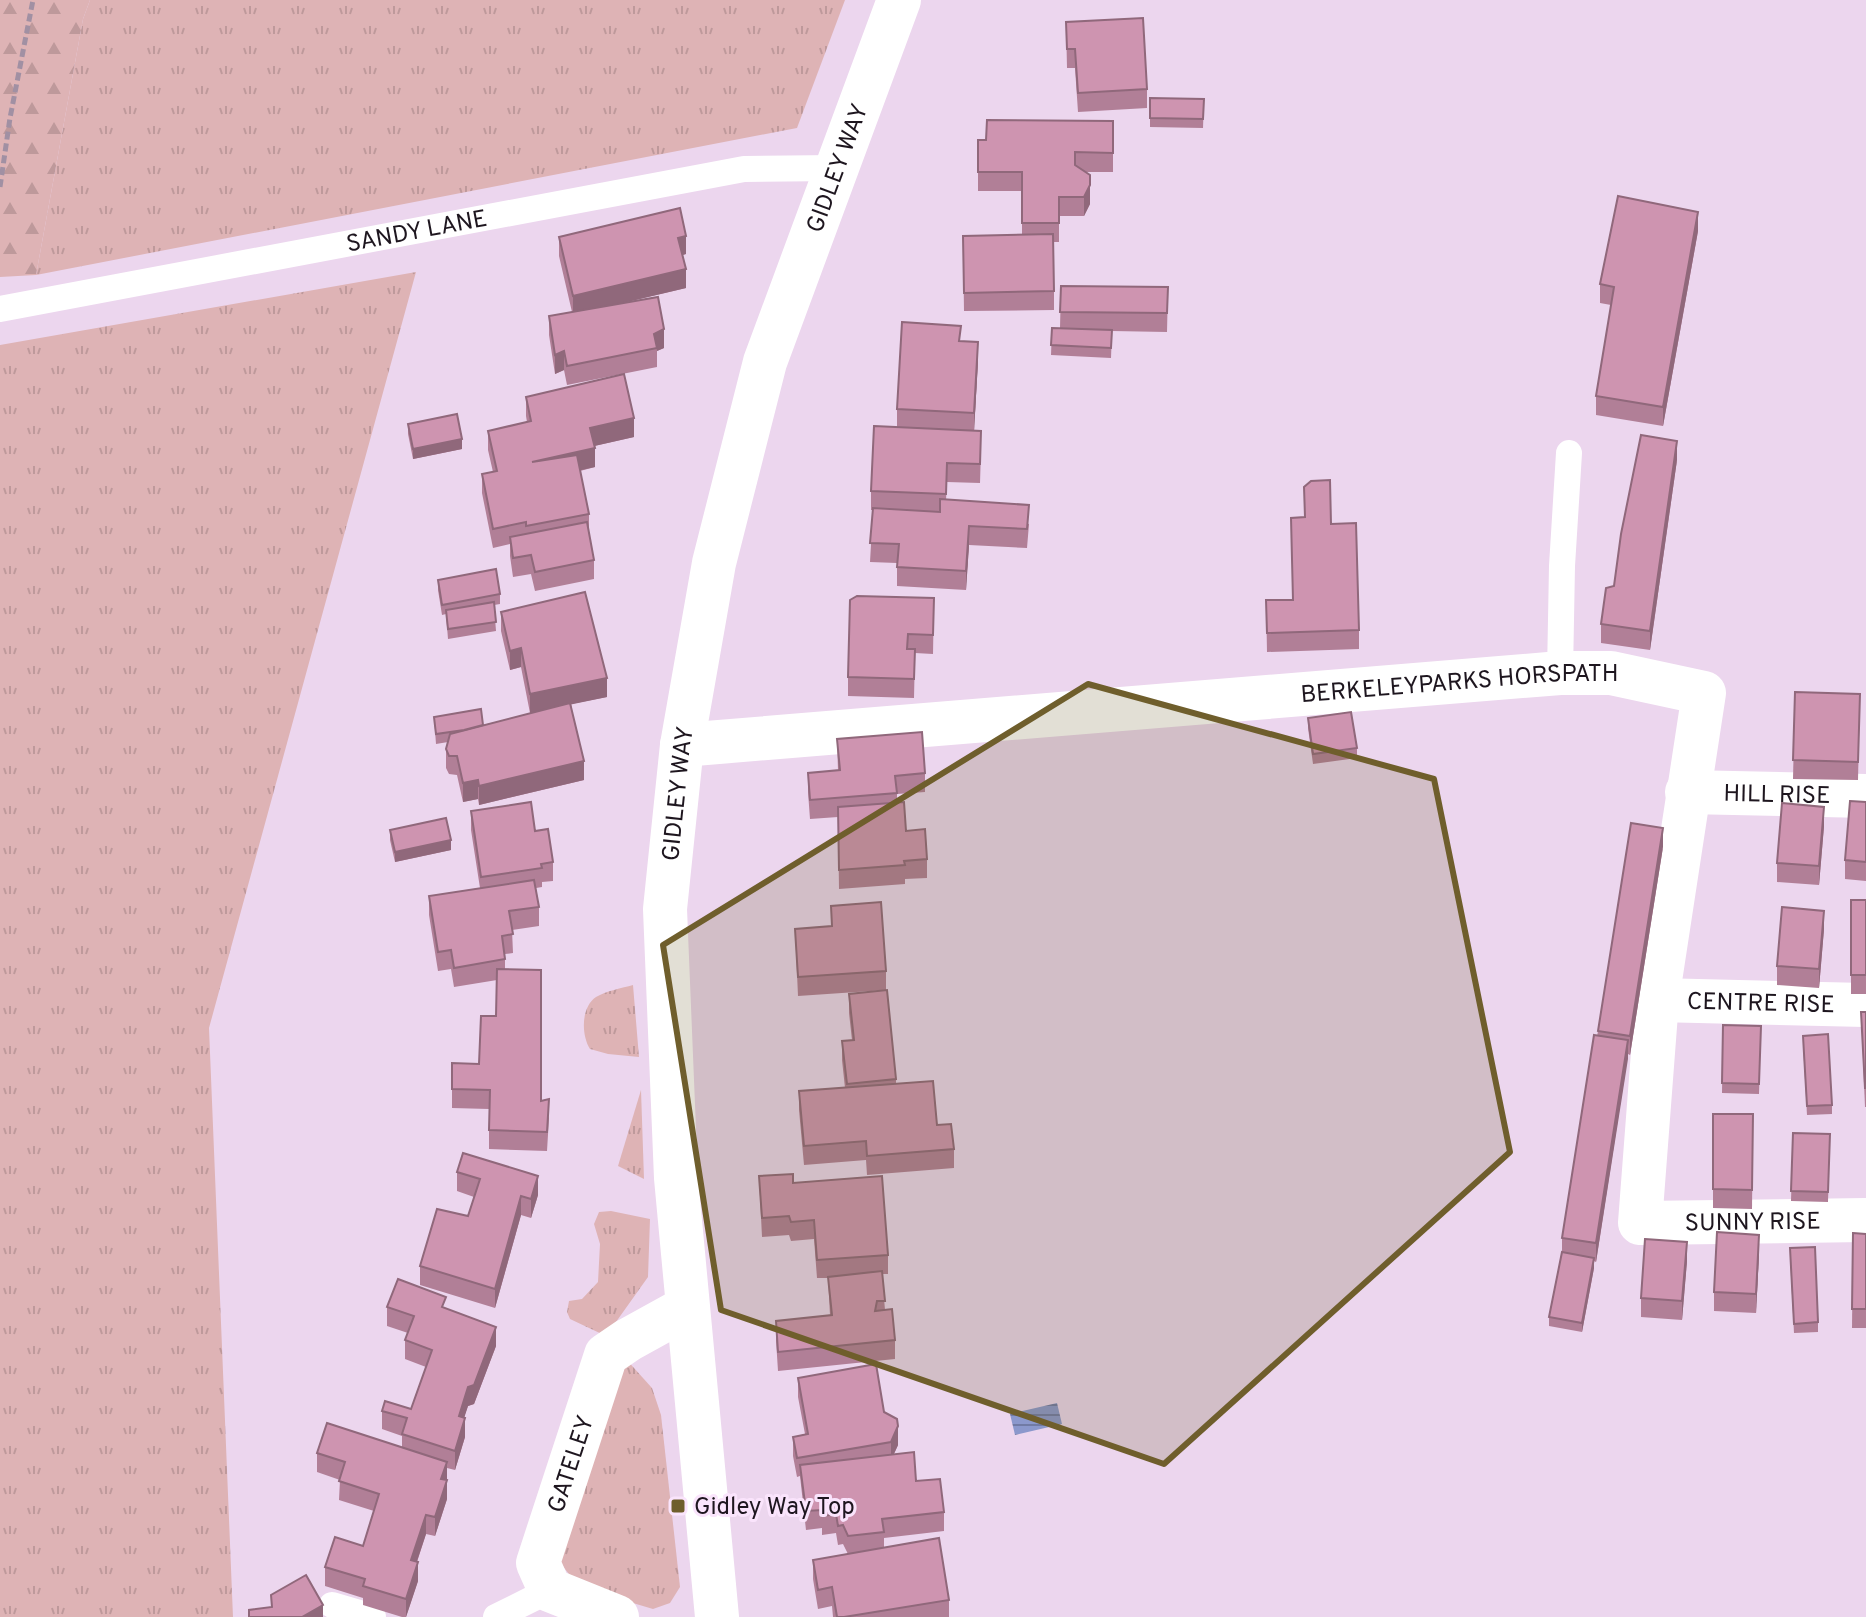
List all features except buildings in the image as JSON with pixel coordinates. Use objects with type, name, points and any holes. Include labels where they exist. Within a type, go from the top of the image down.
[{"type":"street","name":"GIDLEY WAY","points":[[717,1617],[676,1178],[665,909],[682,745],[714,563],[765,362],[899,0]]},
{"type":"street","name":"BERKELEYPARKS HORSPATH","points":[[682,745],[1560,673],[1611,673],[1704,693],[1657,1000],[1640,1223]]},
{"type":"street","name":"HILL RISE","points":[[1687,792],[1866,796]]},
{"type":"street","name":"CENTRE RISE","points":[[1657,1000],[1866,1005]]},
{"type":"street","name":"SUNNY RISE","points":[[1640,1223],[1866,1220]]},
{"type":"street","name":"GATELEY","points":[[550,1590],[538,1563],[606,1355],[686,1308]]},
{"type":"street","points":[[550,1590],[617,1617]]},
{"type":"lane","name":"SANDY LANE","points":[[0,309],[744,169],[837,168]]},
{"type":"lane","points":[[1560,673],[1569,453]]},
{"type":"lane","points":[[496,1617],[550,1590]]},
{"type":"lane","points":[[332,1605],[373,1617]]},
{"type":"path","points":[[0,187],[33,0]]},
{"type":"highlighted area","points":[[1088,684],[1434,779],[1510,1152],[1164,1464],[721,1310],[663,945]]},
{"type":"green space","points":[[0,0],[90,0],[83,19],[36,275],[0,277]]},
{"type":"green space","points":[[90,0],[845,0],[797,128],[36,275],[83,19]]},
{"type":"green space","points":[[416,272],[209,1028],[233,1617],[0,1617],[0,345]]},
{"type":"green space","points":[[633,985],[639,1057],[590,1049],[584,1022],[587,1007],[604,993]]},
{"type":"green space","points":[[641,1090],[644,1179],[618,1166]]},
{"type":"green space","points":[[611,1211],[650,1219],[648,1277],[606,1336],[570,1319],[567,1312],[569,1301],[582,1299],[598,1282],[600,1244],[594,1224],[599,1212]]},
{"type":"green space","points":[[625,1358],[652,1388],[661,1415],[680,1587],[670,1603],[653,1609],[579,1587],[554,1555]]},
{"type":"water","points":[[1057,1403],[1062,1424],[1015,1435],[1010,1414]]},
{"type":"place","name":"Gidley Way Top","points":[[678,1506]]}]
